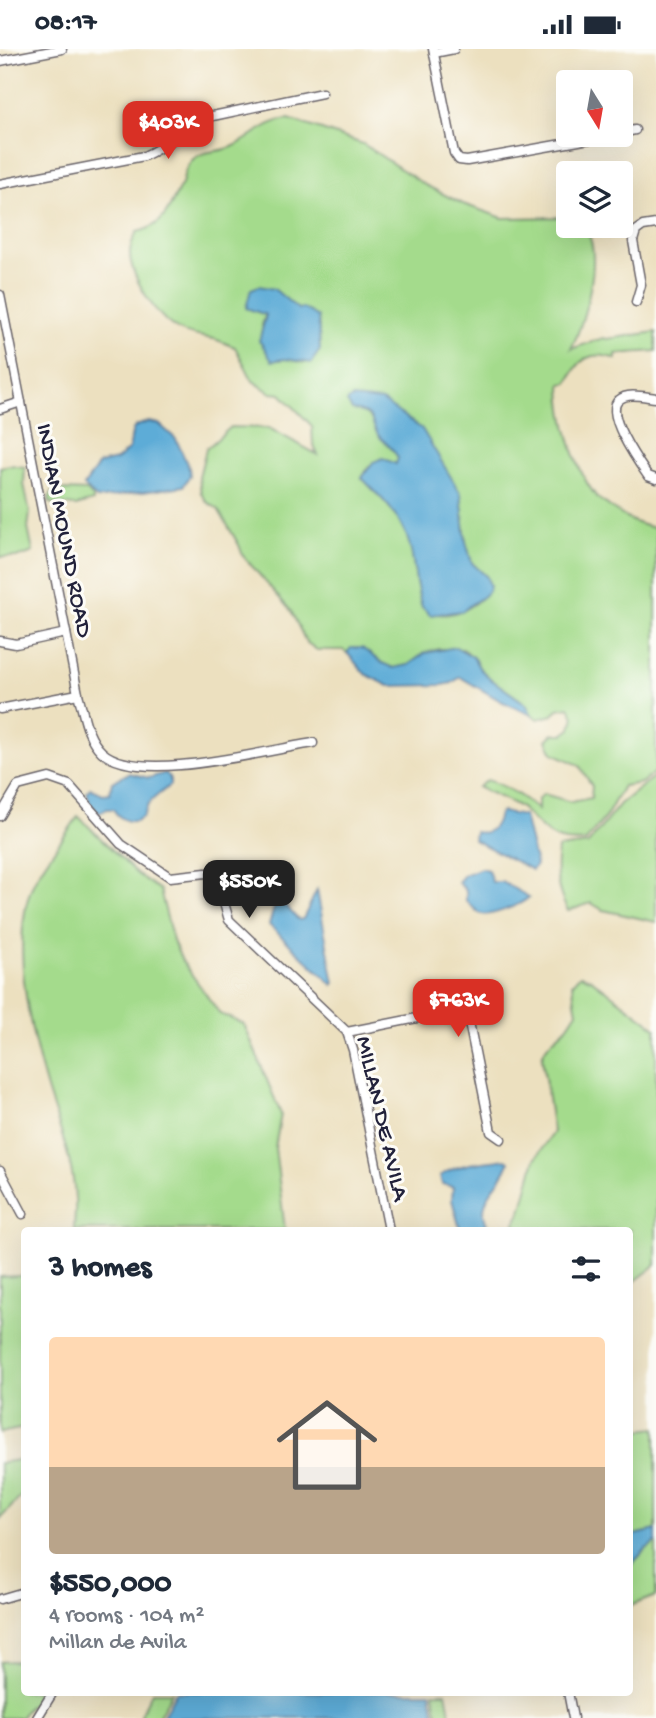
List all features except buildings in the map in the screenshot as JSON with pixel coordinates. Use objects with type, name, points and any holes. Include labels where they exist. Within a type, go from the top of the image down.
[{"type":"street","points":[[0,61],[62,49]]},
{"type":"street","points":[[454,49],[433,51],[454,153],[459,160],[467,161],[556,145]]},
{"type":"street","points":[[0,184],[144,156],[164,147],[192,125],[208,117],[323,93]]},
{"type":"street","points":[[636,302],[641,285],[633,241],[636,231],[643,226],[656,224]]},
{"type":"street","name":"INDIAN MOUND ROAD","points":[[0,296],[78,694],[93,741],[104,754],[120,762],[156,766],[191,765],[313,743]]},
{"type":"street","points":[[656,398],[627,396],[617,400],[613,407],[614,417],[640,464],[648,476],[656,478]]},
{"type":"street","points":[[0,409],[21,402]]},
{"type":"street","points":[[0,641],[16,644],[66,633]]},
{"type":"street","points":[[0,709],[78,694]]},
{"type":"street","name":"MILLAN DE AVILA","points":[[0,816],[18,786],[49,778],[69,785],[121,844],[170,877],[206,873],[216,876],[229,921],[347,1032],[353,1050],[388,1227]]},
{"type":"street","points":[[347,1032],[452,1011],[463,1013],[469,1022],[491,1132],[501,1139]]},
{"type":"street","points":[[0,1171],[23,1214]]},
{"type":"street","points":[[0,1599],[21,1593]]},
{"type":"street","points":[[37,1718],[51,1696]]},
{"type":"street","points":[[569,1696],[573,1718]]},
{"type":"green space","points":[[289,119],[363,144],[425,185],[463,204],[503,218],[556,217],[556,238],[590,238],[593,269],[587,305],[571,349],[603,338],[656,332],[656,351],[616,354],[616,359],[599,355],[586,358],[576,367],[568,383],[561,384],[571,443],[588,485],[599,499],[620,514],[636,523],[656,528],[656,771],[641,783],[623,786],[607,815],[586,841],[568,842],[555,838],[520,807],[478,787],[487,780],[495,783],[514,792],[538,810],[538,799],[544,794],[571,802],[591,798],[592,786],[579,765],[553,753],[547,740],[553,734],[564,734],[571,729],[574,716],[569,707],[558,709],[553,715],[538,719],[532,715],[526,704],[480,669],[473,657],[463,649],[439,649],[425,653],[408,665],[393,668],[362,648],[351,648],[347,653],[343,650],[317,650],[306,642],[291,611],[243,556],[218,509],[207,502],[201,493],[199,477],[206,449],[231,427],[269,428],[318,455],[313,444],[312,426],[281,394],[271,393],[253,381],[235,347],[182,331],[169,323],[145,295],[134,272],[130,248],[137,232],[152,227],[166,213],[192,160],[201,154],[232,147],[272,123]],"holes":[[[274,289],[298,310],[303,309],[318,317],[320,350],[305,363],[268,355],[262,325]],[[368,400],[374,402],[461,494],[466,542],[472,563],[487,577],[490,587],[469,607],[450,614],[430,612],[422,607],[406,533],[390,507],[362,478],[369,466],[396,464],[399,458],[362,411]]]},
{"type":"green space","points":[[0,467],[25,467],[24,484],[30,513],[28,528],[33,552],[20,557],[0,557]]},
{"type":"green space","points":[[53,491],[87,491],[93,501],[76,506],[50,503],[49,498]]},
{"type":"green space","points":[[656,775],[656,922],[603,910],[591,903],[568,911],[557,881],[558,848],[588,844],[620,804]]},
{"type":"green space","points":[[78,816],[137,874],[160,890],[173,941],[182,961],[220,1014],[244,1024],[281,1114],[275,1148],[285,1227],[74,1227],[74,1184],[34,1041],[22,958],[26,907],[33,884]]},
{"type":"green space","points":[[580,975],[591,979],[656,1028],[656,1265],[633,1283],[633,1227],[516,1227],[515,1223],[522,1208],[535,1159],[553,1132],[542,1058],[548,1045],[567,1027],[577,1012],[572,984]]},
{"type":"green space","points":[[21,1275],[21,1429],[0,1433],[0,1277]]},
{"type":"green space","points":[[656,1428],[656,1530],[633,1535],[633,1431]]},
{"type":"green space","points":[[21,1460],[21,1496],[0,1519],[0,1463]]},
{"type":"green space","points":[[656,1542],[656,1596],[633,1605],[633,1563]]},
{"type":"green space","points":[[0,1662],[21,1662],[21,1696],[40,1696],[21,1718],[0,1718]]},
{"type":"green space","points":[[150,1696],[170,1696],[158,1718],[141,1718]]},
{"type":"green space","points":[[435,1696],[447,1696],[451,1718],[433,1718],[437,1713]]},
{"type":"water","points":[[259,286],[274,289],[298,309],[303,308],[318,317],[320,350],[311,363],[285,359],[272,361],[259,341],[266,315],[246,308],[251,289]]},
{"type":"water","points":[[352,398],[382,401],[422,429],[461,494],[466,542],[472,563],[487,577],[490,587],[485,595],[463,611],[430,615],[422,607],[406,533],[390,507],[362,478],[373,462],[383,458],[396,464],[398,458],[379,436],[370,416],[352,410],[347,402]]},
{"type":"water","points":[[149,422],[159,424],[176,439],[190,476],[183,486],[97,499],[84,486],[99,464],[116,460],[129,449],[134,428]]},
{"type":"water","points":[[456,647],[473,657],[480,669],[492,680],[526,704],[532,715],[460,677],[443,685],[389,686],[365,674],[347,653],[351,648],[362,648],[393,668],[408,665],[425,653]]},
{"type":"water","points":[[129,773],[149,778],[165,773],[170,778],[170,785],[153,799],[143,816],[135,821],[122,819],[113,809],[99,813],[90,804],[87,792],[90,788],[103,794],[110,793],[112,782]]},
{"type":"water","points":[[502,812],[524,816],[536,865],[532,870],[474,840],[475,832],[492,829]]},
{"type":"water","points":[[481,868],[488,870],[492,882],[502,882],[529,897],[505,910],[489,914],[479,913],[466,901],[466,891],[458,882],[464,875]]},
{"type":"water","points":[[317,890],[333,985],[269,925],[274,908],[282,904],[299,920],[303,919]]},
{"type":"water","points":[[506,1159],[509,1161],[487,1198],[484,1215],[487,1224],[481,1227],[459,1227],[452,1200],[453,1187],[442,1184],[440,1176],[464,1166]]},
{"type":"water","points":[[656,1530],[656,1542],[633,1563],[633,1535]]},
{"type":"water","points":[[174,1696],[432,1696],[434,1712],[429,1718],[162,1718]]}]
